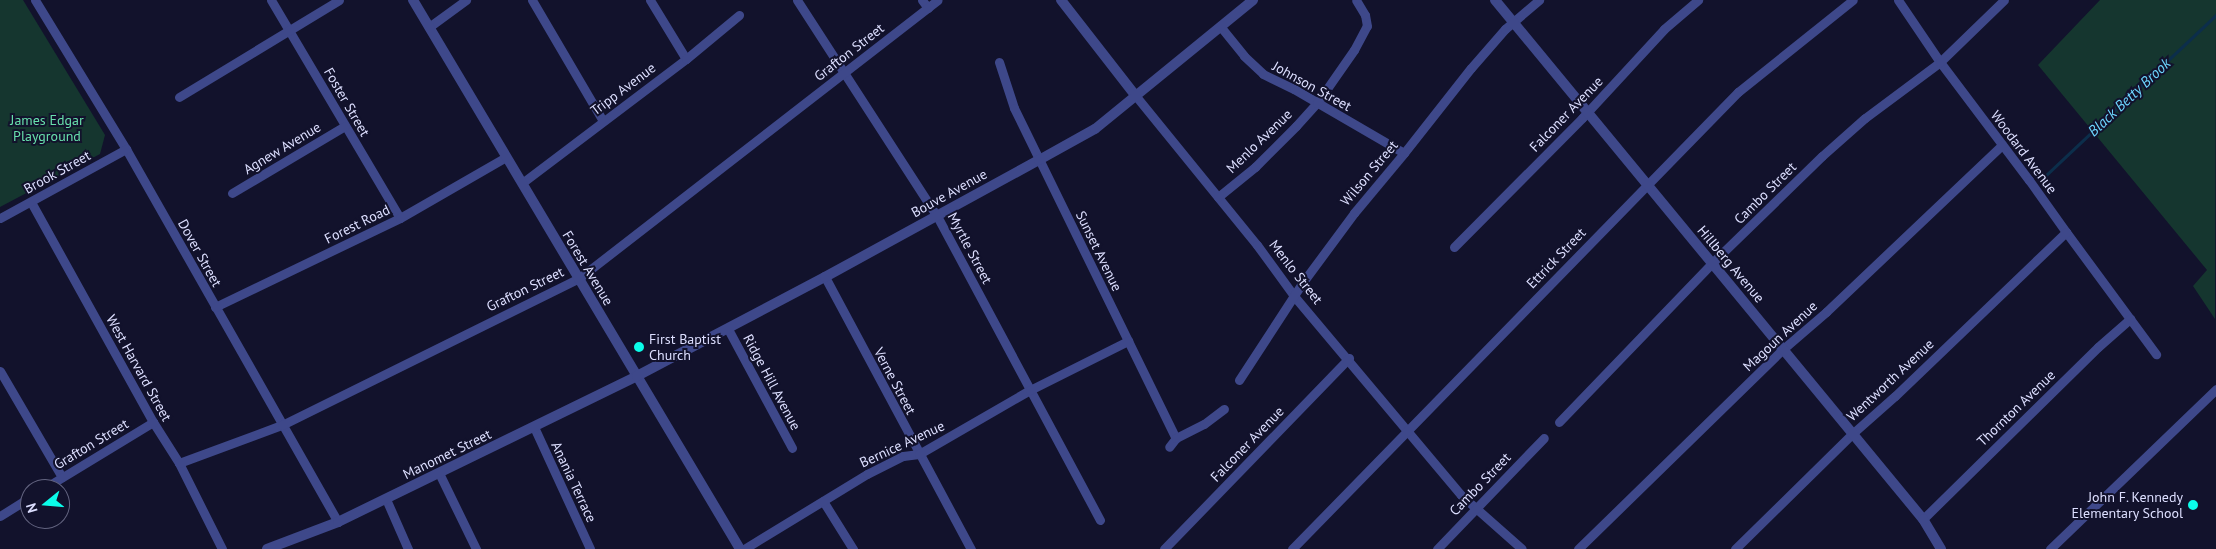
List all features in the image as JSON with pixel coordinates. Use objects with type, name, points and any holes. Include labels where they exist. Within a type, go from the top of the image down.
[{"type":"street","name":"Dover Street","points":[[35,0],[126,149],[338,522]]},
{"type":"street","name":"Foster Street","points":[[271,0],[400,218]]},
{"type":"street","points":[[179,97],[340,0]]},
{"type":"street","name":"Forest Avenue","points":[[413,0],[740,549]]},
{"type":"street","points":[[429,27],[466,0]]},
{"type":"street","points":[[532,0],[604,121]]},
{"type":"street","points":[[650,0],[686,59]]},
{"type":"street","name":"Myrtle Street","points":[[797,0],[937,216],[1100,520]]},
{"type":"street","points":[[922,0],[928,8]]},
{"type":"street","name":"Grafton Street","points":[[179,463],[282,425],[578,278],[938,0]]},
{"type":"street","name":"Menlo Street","points":[[1061,0],[1218,197],[1294,296],[1349,358],[1475,509],[1522,549]]},
{"type":"street","name":"Bouve Avenue","points":[[637,376],[825,277],[1095,128],[1253,0]]},
{"type":"street","name":"Menlo Avenue","points":[[1218,197],[1265,157],[1316,103],[1366,31],[1365,15],[1356,0]]},
{"type":"street","name":"Hillberg Avenue","points":[[1495,0],[1923,519],[1941,549]]},
{"type":"street","name":"Wilson Street","points":[[1239,380],[1342,227],[1404,153],[1470,68],[1512,22],[1539,0]]},
{"type":"street","name":"Falconer Avenue","points":[[1454,247],[1587,113],[1664,29],[1698,0]]},
{"type":"street","name":"Ettrick Street","points":[[1292,549],[1738,92],[1852,0]]},
{"type":"street","name":"Woodard Avenue","points":[[1898,0],[1940,62],[2156,354]]},
{"type":"street","name":"Cambo Street","points":[[1559,422],[1712,264],[1822,156],[1866,118],[1940,62],[2004,0]]},
{"type":"street","name":"Tripp Avenue","points":[[522,183],[686,59],[739,16]]},
{"type":"street","name":"Johnson Street","points":[[1220,26],[1244,56],[1262,74],[1404,153]]},
{"type":"street","name":"Sunset Avenue","points":[[999,62],[1014,108],[1176,438]]},
{"type":"street","name":"Agnew Avenue","points":[[232,193],[345,126]]},
{"type":"street","name":"Magoun Avenue","points":[[1578,549],[1784,349],[1826,312],[2002,145]]},
{"type":"street","name":"Brook Street","points":[[0,218],[126,149]]},
{"type":"street","name":"Forest Road","points":[[215,307],[400,218],[506,157]]},
{"type":"street","name":"West Harvard Street","points":[[31,202],[153,422],[179,463],[222,549]]},
{"type":"street","name":"Wentworth Avenue","points":[[1734,549],[1852,434],[1895,396],[2066,232]]},
{"type":"street","name":"Verne Street","points":[[825,277],[971,549]]},
{"type":"street","name":"Thornton Avenue","points":[[1923,519],[2098,347],[2130,319]]},
{"type":"street","name":"Ridge Hill Avenue","points":[[728,329],[792,448]]},
{"type":"street","name":"Bernice Avenue","points":[[744,549],[866,474],[903,456],[919,454],[1030,390],[1128,341]]},
{"type":"street","name":"Falconer Avenue","points":[[1164,549],[1349,358]]},
{"type":"street","points":[[1,376],[62,476]]},
{"type":"street","name":"Manomet Street","points":[[270,548],[338,522],[637,376]]},
{"type":"street","points":[[2055,547],[2131,469],[2194,412],[2216,389]]},
{"type":"street","points":[[1169,447],[1176,438],[1204,424],[1224,409]]},
{"type":"street","name":"Grafton Street","points":[[58,479],[153,422]]},
{"type":"street","name":"Anania Terrace","points":[[534,427],[590,549]]},
{"type":"street","name":"Cambo Street","points":[[1437,549],[1544,438]]},
{"type":"street","points":[[439,472],[476,549]]},
{"type":"street","points":[[386,499],[408,549]]},
{"type":"street","points":[[823,501],[853,549]]},
{"type":"street","points":[[0,516],[20,503]]},
{"type":"green space","name":"James Edgar Playground","points":[[0,0],[23,0],[105,135],[100,154],[0,207]]},
{"type":"green space","points":[[2100,0],[2216,0],[2215,319],[2193,286],[2207,270],[2038,65]]},
{"type":"waterway","name":"Black Betty Brook","points":[[2042,179],[2216,15]]},
{"type":"place","name":"First Baptist Church","points":[[639,347]]},
{"type":"place","name":"John F. Kennedy Elementary School","points":[[2193,505]]}]
